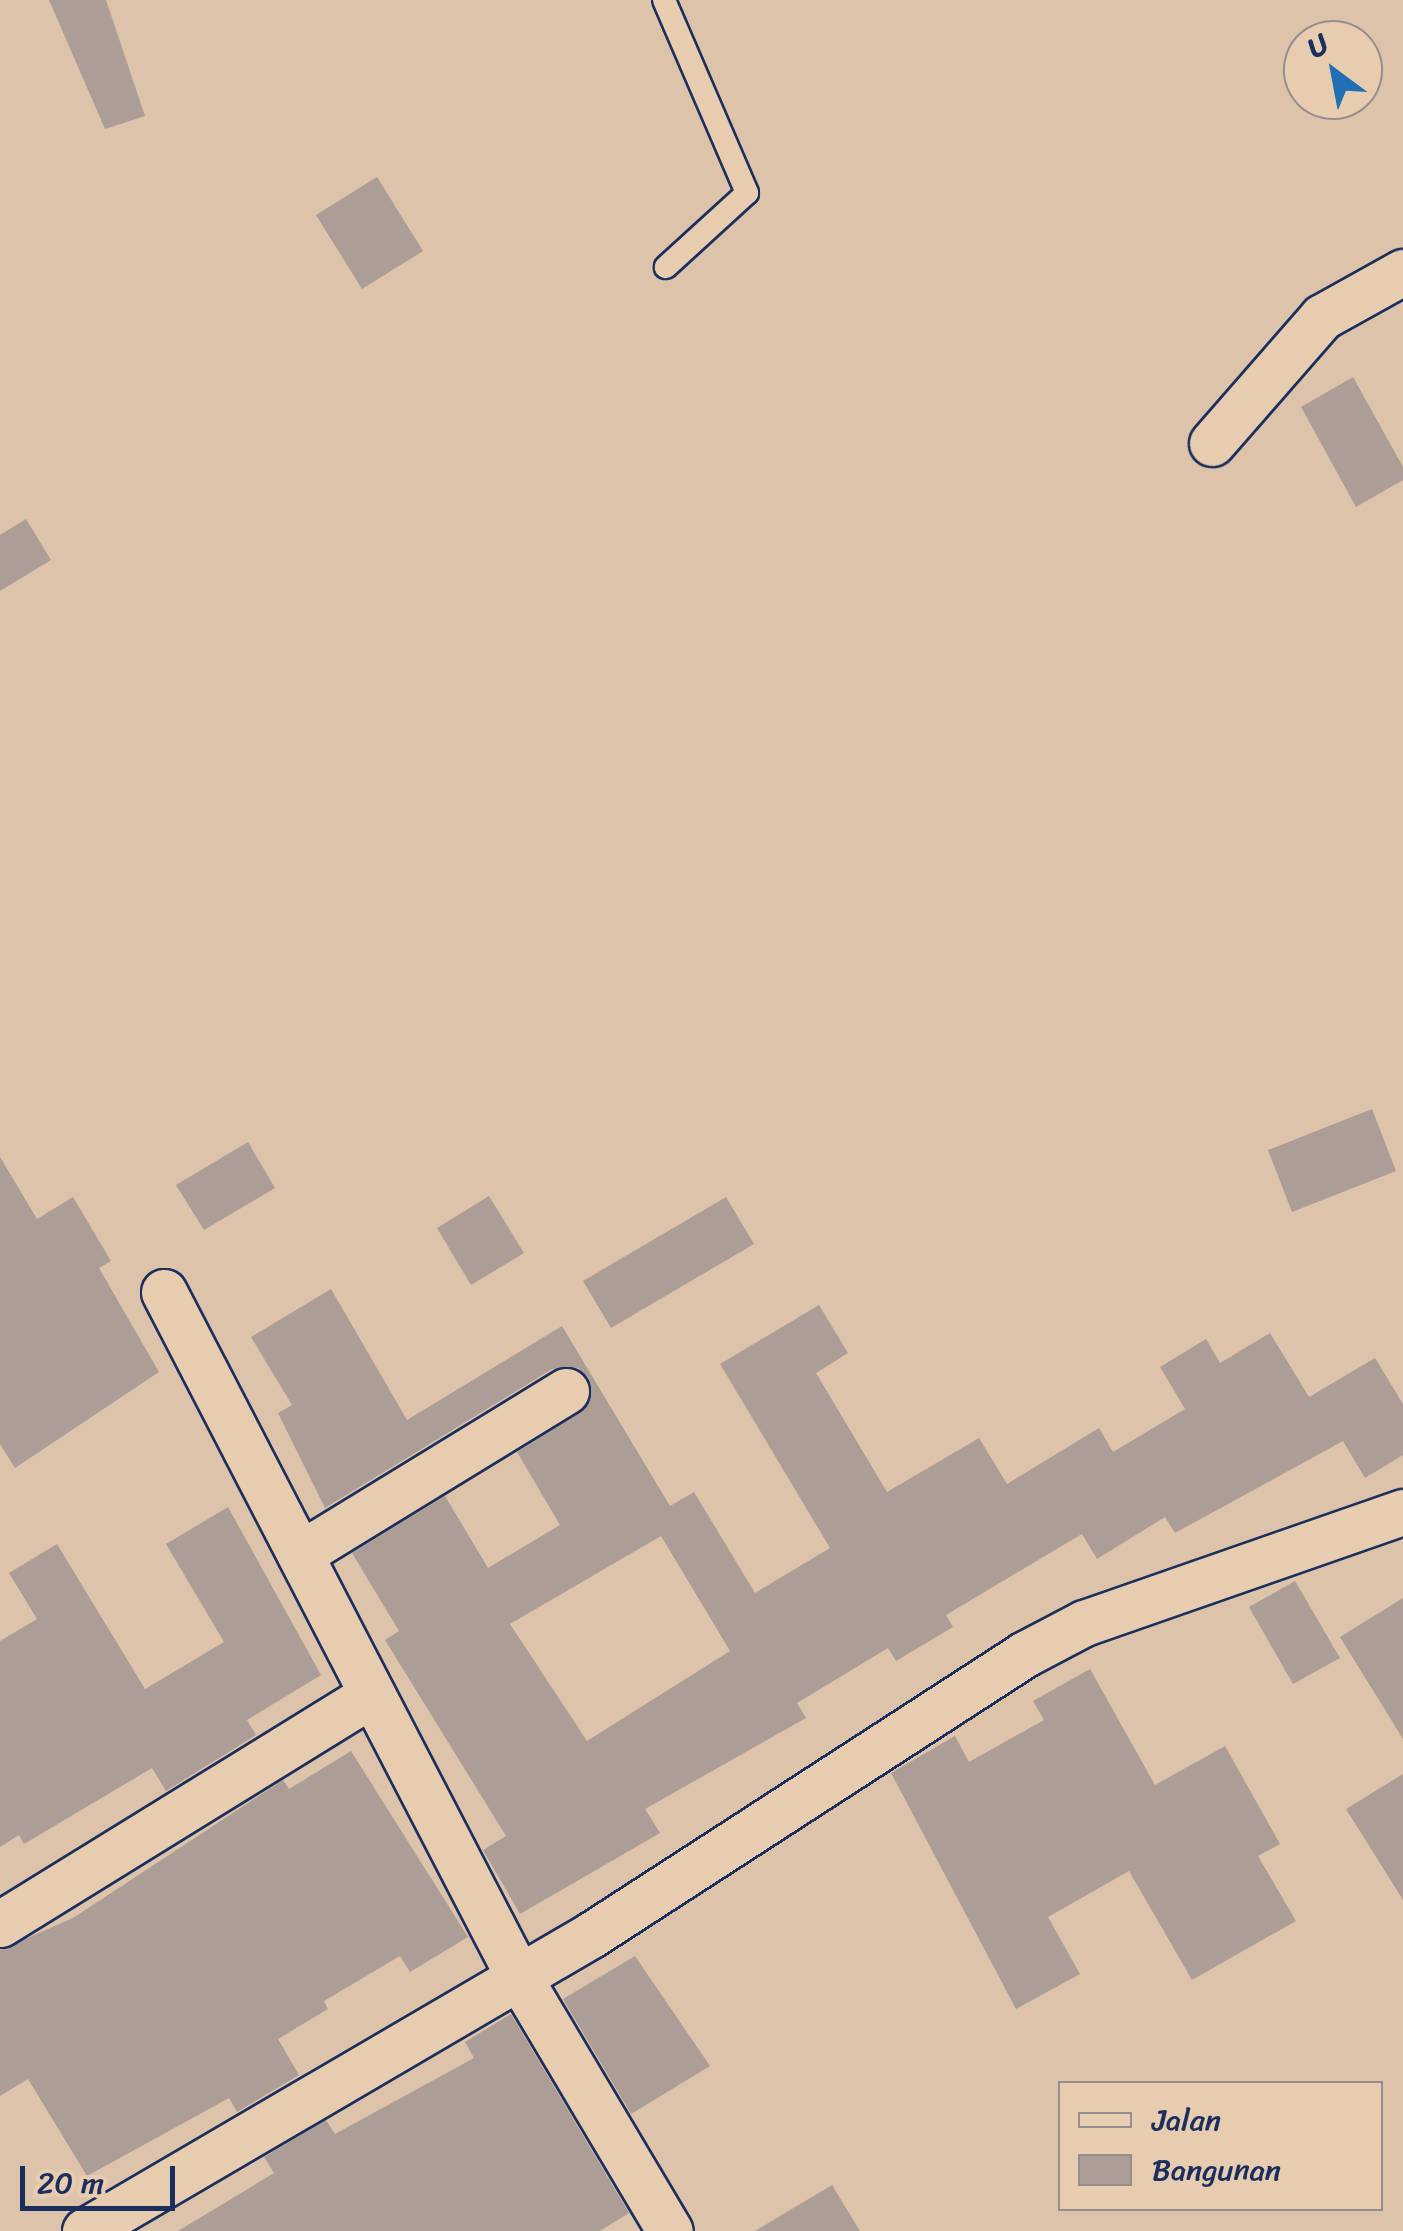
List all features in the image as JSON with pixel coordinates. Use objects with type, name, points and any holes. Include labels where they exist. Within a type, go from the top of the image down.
[{"type":"street","points":[[1212,443],[1286,350],[1400,281]]},
{"type":"street","points":[[164,1292],[516,1972],[670,2231]]},
{"type":"street","points":[[300,1554],[566,1391]]},
{"type":"street","points":[[84,2231],[474,2006],[516,1972],[591,1935],[1084,1623],[1403,1512]]},
{"type":"street","points":[[0,1924],[372,1694]]},
{"type":"lane","points":[[664,0],[747,193],[666,268]]},
{"type":"building","points":[[49,0],[106,0],[145,116],[105,129]]},
{"type":"building","points":[[377,177],[423,251],[362,289],[316,215]]},
{"type":"building","points":[[1353,377],[1403,467],[1403,480],[1356,507],[1301,407]]},
{"type":"building","points":[[26,519],[51,560],[0,591],[0,535]]},
{"type":"building","points":[[1372,1109],[1396,1171],[1292,1212],[1268,1150]]},
{"type":"building","points":[[248,1142],[275,1188],[204,1230],[176,1185]]},
{"type":"building","points":[[0,1157],[37,1219],[73,1197],[111,1261],[99,1268],[159,1372],[15,1468],[0,1444]]},
{"type":"building","points":[[489,1196],[524,1253],[471,1285],[437,1228]]},
{"type":"building","points":[[726,1197],[754,1244],[611,1328],[583,1281]]},
{"type":"building","points":[[331,1289],[407,1420],[562,1326],[670,1506],[694,1492],[755,1593],[830,1548],[720,1364],[819,1305],[848,1353],[816,1373],[887,1492],[979,1438],[1007,1484],[1099,1428],[1113,1452],[1185,1409],[1160,1367],[1206,1339],[1220,1363],[1270,1333],[1309,1397],[1375,1358],[1403,1404],[1403,1455],[1365,1478],[1343,1441],[1175,1533],[1165,1517],[1097,1559],[1082,1534],[946,1615],[953,1627],[896,1661],[888,1648],[797,1703],[806,1718],[645,1809],[660,1833],[520,1914],[483,1850],[506,1836],[385,1640],[399,1631],[352,1553],[445,1496],[488,1568],[560,1525],[517,1452],[580,1413],[589,1378],[578,1368],[552,1369],[325,1508],[278,1413],[292,1405],[251,1337]],"holes":[[[661,1536],[730,1651],[587,1741],[510,1624]]]},
{"type":"building","points":[[228,1507],[321,1675],[247,1720],[256,1735],[166,1791],[152,1768],[24,1844],[19,1835],[0,1847],[0,1641],[37,1619],[9,1573],[57,1544],[145,1689],[224,1642],[166,1544]]},
{"type":"building","points":[[1295,1581],[1340,1658],[1293,1684],[1249,1607]]},
{"type":"building","points":[[1403,1598],[1403,1739],[1340,1637]]},
{"type":"building","points":[[1090,1669],[1155,1785],[1225,1746],[1280,1844],[1258,1856],[1296,1921],[1192,1980],[1129,1871],[1048,1917],[1080,1974],[1016,2009],[891,1773],[955,1736],[969,1762],[1044,1720],[1033,1701]]},
{"type":"building","points":[[351,1751],[468,1937],[410,1972],[400,1956],[324,2001],[328,2009],[278,2039],[299,2075],[237,2112],[229,2098],[87,2176],[28,2079],[0,2096],[0,1950],[73,1918],[283,1780],[289,1789]]},
{"type":"building","points":[[1403,1774],[1403,1900],[1346,1809]]},
{"type":"building","points":[[635,1956],[710,2066],[631,2114],[563,1999]]},
{"type":"building","points":[[511,2014],[629,2213],[600,2231],[178,2231],[274,2173],[264,2157],[326,2120],[335,2134],[474,2058],[465,2042]]},
{"type":"building","points":[[832,2185],[860,2231],[755,2231]]}]
